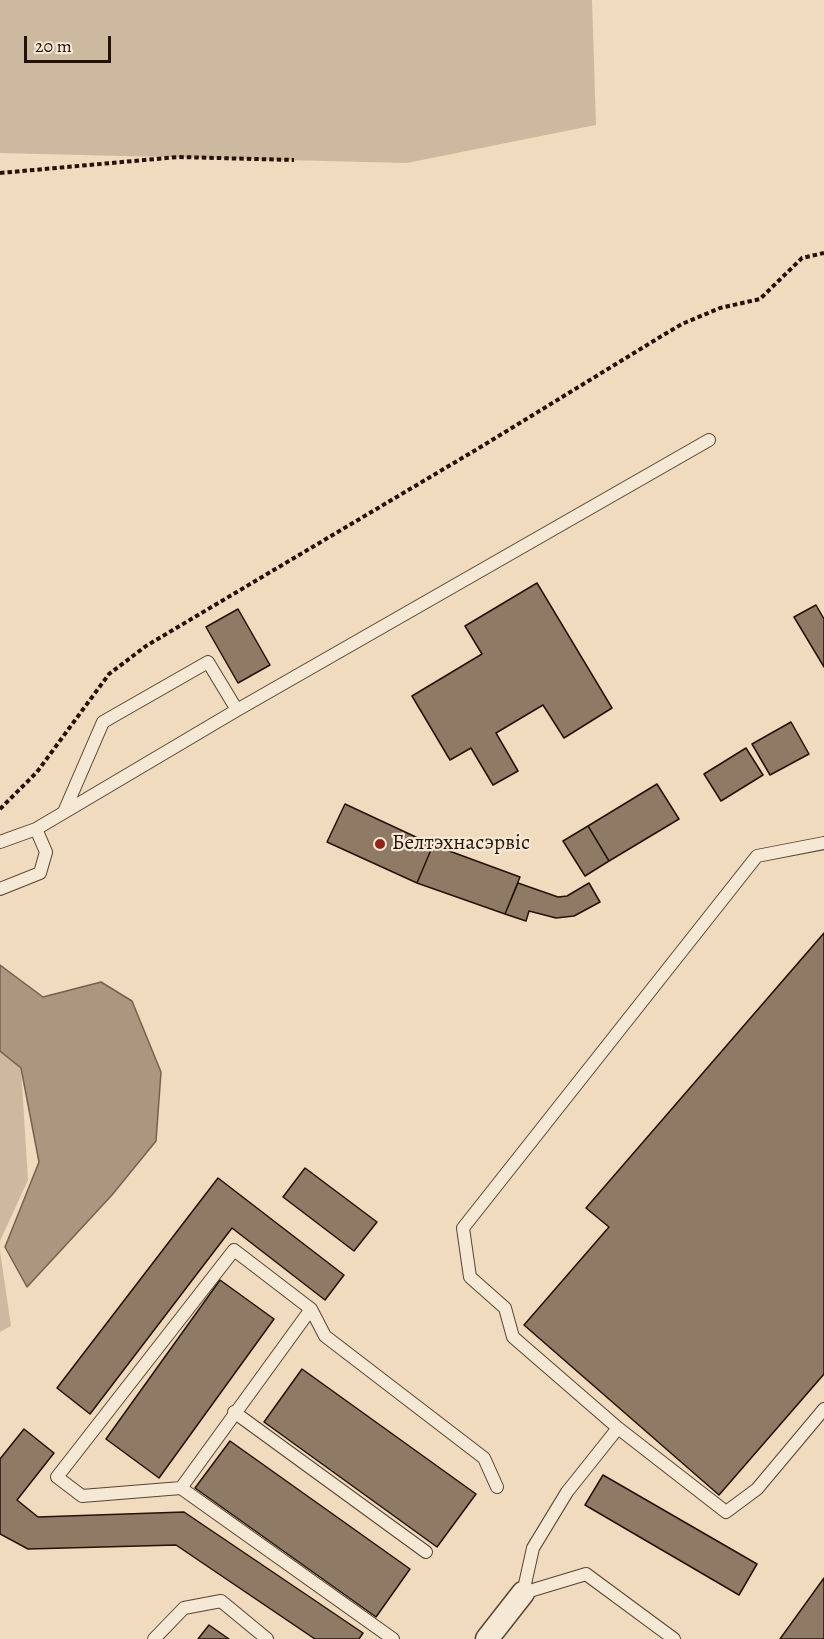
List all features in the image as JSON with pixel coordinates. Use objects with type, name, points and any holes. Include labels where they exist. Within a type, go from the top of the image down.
[{"type":"street","points":[[487,1639],[524,1593]]},
{"type":"lane","points":[[0,842],[36,829],[237,710],[709,440]]},
{"type":"lane","points":[[64,812],[103,722],[208,662],[237,710]]},
{"type":"lane","points":[[0,890],[40,873],[46,852],[36,829]]},
{"type":"lane","points":[[824,843],[757,856],[463,1228],[470,1277],[505,1308],[513,1337],[618,1428],[726,1512],[757,1489],[824,1410]]},
{"type":"lane","points":[[393,1639],[181,1488],[82,1496],[57,1477],[234,1250],[311,1310],[325,1336],[484,1458],[497,1487]]},
{"type":"lane","points":[[181,1488],[234,1412],[311,1310]]},
{"type":"lane","points":[[234,1412],[426,1552]]},
{"type":"lane","points":[[618,1428],[567,1492],[533,1548],[524,1593],[586,1574],[674,1639]]},
{"type":"lane","points":[[154,1639],[184,1608],[221,1601],[267,1639]]},
{"type":"path","points":[[0,173],[178,157],[294,160]]},
{"type":"path","points":[[0,809],[38,772],[108,674],[146,646],[469,454],[664,334],[720,308],[760,299],[802,258],[824,253]]},
{"type":"shaded area","points":[[0,0],[592,0],[596,125],[407,163],[0,153]]},
{"type":"shaded area","points":[[0,965],[43,997],[101,982],[132,1001],[161,1072],[156,1141],[112,1195],[27,1287],[5,1247],[39,1162],[21,1068],[0,1051]]},
{"type":"shaded area","points":[[0,1051],[21,1068],[28,1180],[0,1241]]},
{"type":"shaded area","points":[[0,1251],[11,1326],[0,1332]]},
{"type":"building","points":[[537,583],[612,708],[564,738],[543,705],[496,733],[518,771],[493,785],[471,748],[450,760],[412,696],[482,654],[465,626]]},
{"type":"building","points":[[816,605],[824,619],[824,667],[794,617]]},
{"type":"building","points":[[238,609],[270,665],[238,683],[206,627]]},
{"type":"building","points":[[791,722],[809,754],[770,775],[752,744]]},
{"type":"building","points":[[746,748],[763,775],[721,801],[704,774]]},
{"type":"building","points":[[657,784],[679,819],[609,861],[588,826]]},
{"type":"building","name":"Белтэхнасэрвіс","points":[[345,804],[433,845],[417,883],[327,842]]},
{"type":"building","points":[[588,826],[609,861],[585,876],[563,841]]},
{"type":"building","points":[[433,845],[520,877],[505,914],[417,883]]},
{"type":"building","points":[[518,883],[558,897],[567,896],[589,883],[600,902],[574,916],[556,918],[529,911],[526,921],[505,914]]},
{"type":"building","points":[[824,933],[824,1374],[719,1495],[524,1325],[609,1227],[586,1208]]},
{"type":"building","points":[[305,1168],[377,1222],[354,1251],[283,1197]]},
{"type":"building","points":[[218,1178],[344,1275],[325,1300],[232,1228],[90,1414],[57,1388]]},
{"type":"building","points":[[220,1280],[274,1319],[159,1478],[106,1439]]},
{"type":"building","points":[[302,1369],[476,1494],[437,1547],[264,1422]]},
{"type":"building","points":[[24,1429],[54,1453],[17,1500],[38,1517],[184,1512],[363,1633],[359,1639],[315,1639],[176,1545],[28,1549],[0,1534],[0,1459]]},
{"type":"building","points":[[230,1441],[410,1569],[376,1617],[195,1488]]},
{"type":"building","points":[[603,1475],[757,1564],[739,1595],[585,1505]]},
{"type":"building","points":[[824,1578],[824,1639],[780,1639]]},
{"type":"building","points":[[209,1625],[229,1639],[198,1639]]},
{"type":"place","name":"Белтэхнасэрвіс","points":[[380,844]]}]
